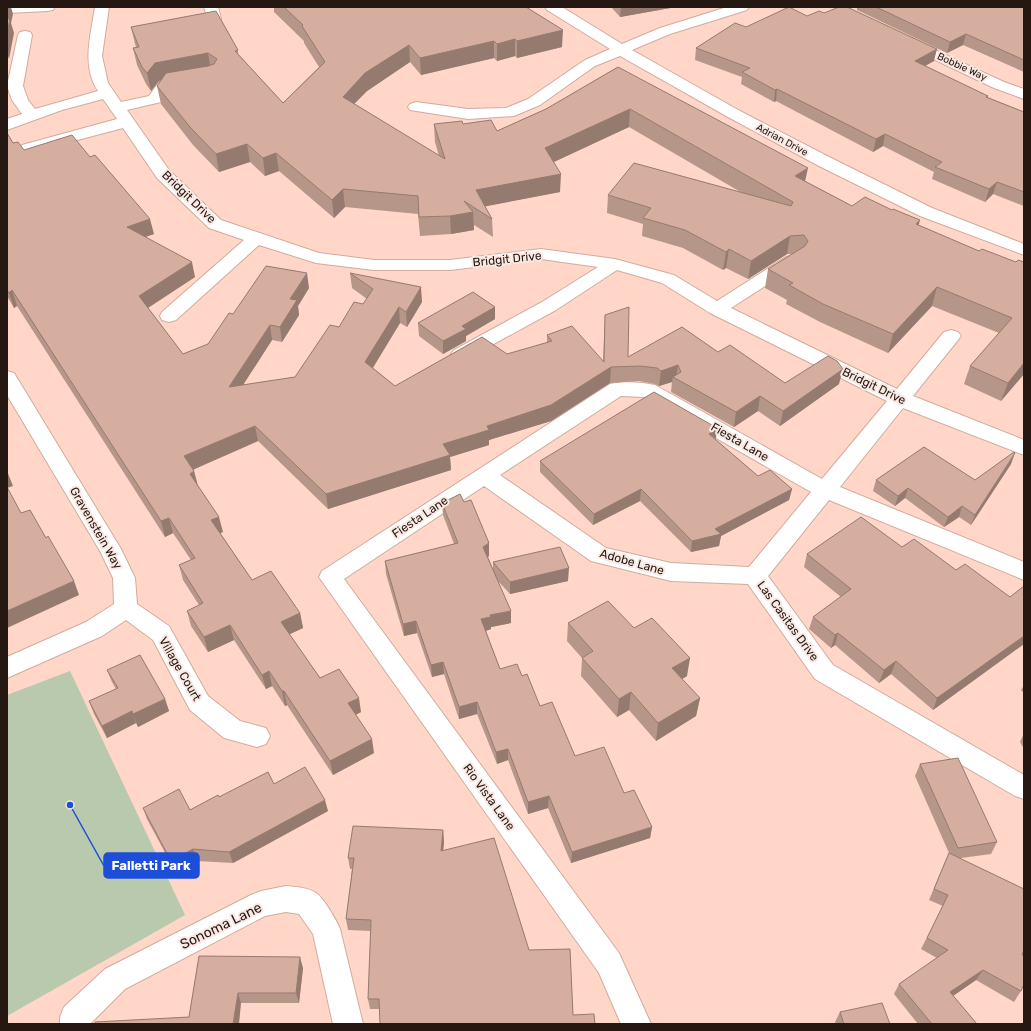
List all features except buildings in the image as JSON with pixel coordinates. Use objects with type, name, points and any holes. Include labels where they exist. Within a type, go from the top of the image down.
[{"type":"street","points":[[7,9],[48,7]]},
{"type":"street","name":"Bridgit Drive","points":[[102,7],[95,56],[100,83],[163,174],[215,224],[316,258],[374,265],[450,265],[541,254],[615,264],[668,280],[717,309],[900,399],[1024,448]]},
{"type":"street","name":"Adrian Drive","points":[[552,7],[621,50],[734,114],[825,162],[926,212],[1024,250]]},
{"type":"street","points":[[416,107],[468,114],[508,112],[534,102],[590,63],[665,32],[742,7]]},
{"type":"street","points":[[25,35],[15,86],[20,100],[31,116]]},
{"type":"street","name":"Bobbie Way","points":[[894,35],[999,85],[1024,94]]},
{"type":"street","points":[[28,148],[122,115],[155,99],[164,85],[203,78]]},
{"type":"street","points":[[7,125],[74,101],[107,93]]},
{"type":"street","points":[[169,316],[256,238]]},
{"type":"street","points":[[717,309],[794,260]]},
{"type":"street","points":[[446,363],[549,306],[615,264]]},
{"type":"street","name":"Las Casitas Drive","points":[[951,336],[755,576],[824,672],[1024,788]]},
{"type":"street","name":"Gravenstein Way","points":[[7,378],[110,549],[124,578],[126,608]]},
{"type":"street","name":"Fiesta Lane","points":[[330,577],[617,389],[648,390],[825,490],[1024,571]]},
{"type":"street","name":"Adobe Lane","points":[[484,475],[599,555],[671,572],[755,576]]},
{"type":"street","name":"Rio Vista Lane","points":[[330,577],[609,963],[636,1024]]},
{"type":"street","points":[[7,668],[94,629],[126,608]]},
{"type":"street","name":"Village Court","points":[[126,608],[160,634],[199,703],[233,730],[257,736]]},
{"type":"street","name":"Sonoma Lane","points":[[75,1021],[115,979],[261,904],[286,899],[307,902],[326,929],[348,1024]]},
{"type":"green space","points":[[70,671],[185,915],[7,1016],[7,695]]},
{"type":"place","name":"Falletti Park","points":[[70,805]]}]
